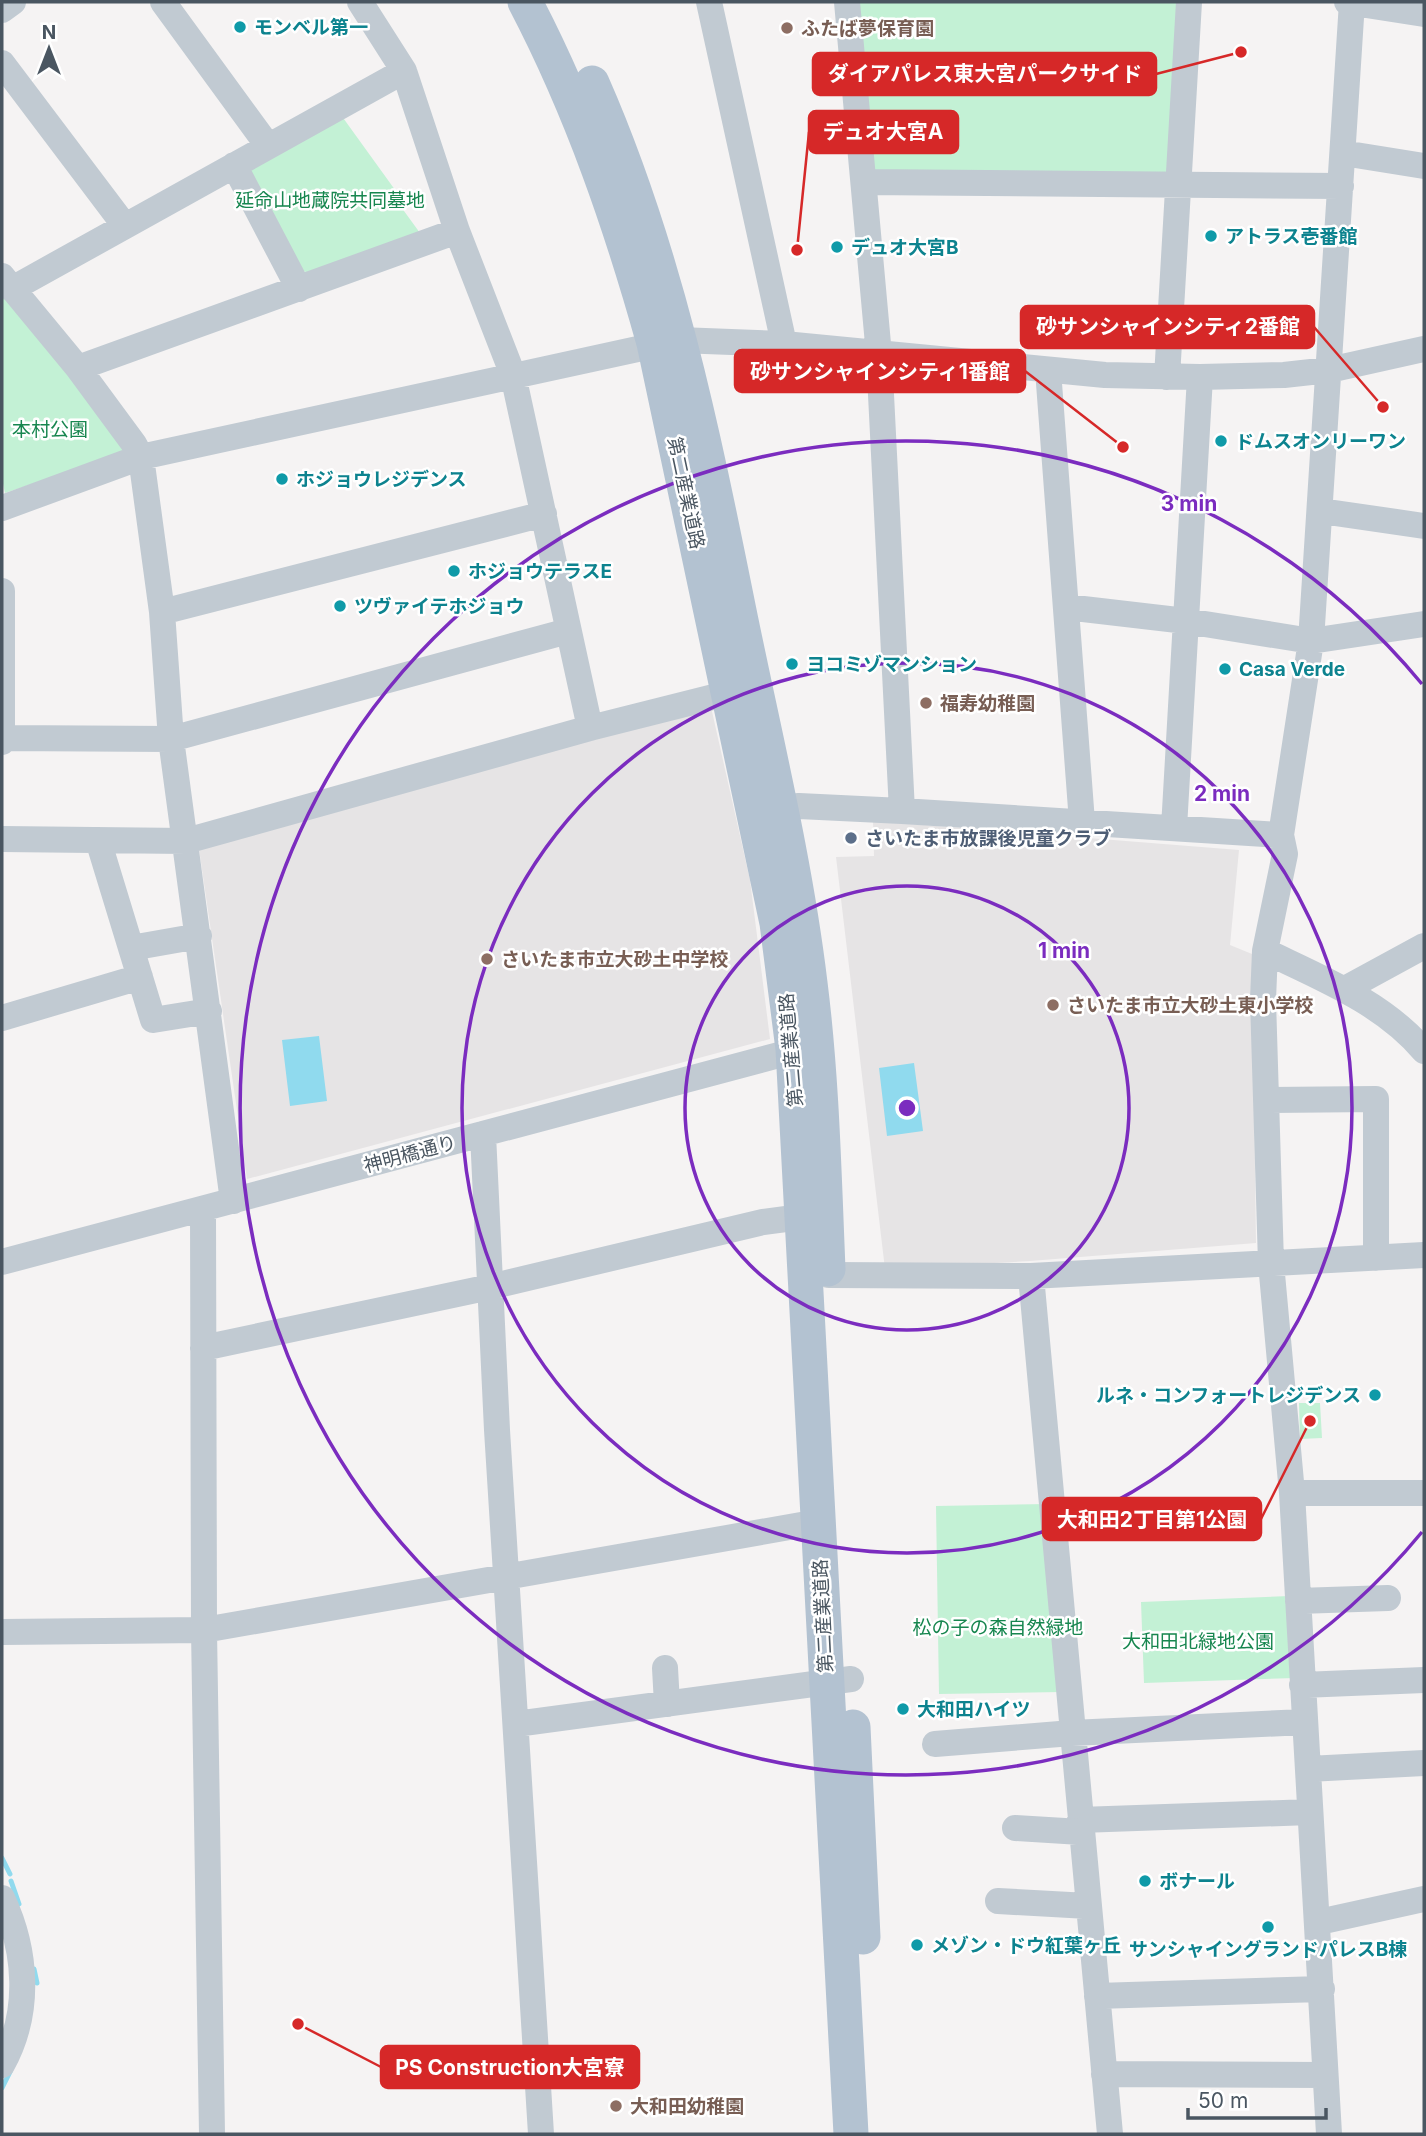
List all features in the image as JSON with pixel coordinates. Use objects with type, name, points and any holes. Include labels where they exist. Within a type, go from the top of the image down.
[{"type":"main road","name":"第二産業道路","points":[[525,2],[581,117],[633,269],[666,341],[718,505],[802,930],[805,1047],[802,1217],[818,1522],[839,1680],[872,2134]]},
{"type":"main road","name":"第二産業道路","points":[[552,2],[590,78],[627,171],[666,341],[729,693],[805,1047],[828,1275],[851,2134]]},
{"type":"street","points":[[2,10],[13,2]]},
{"type":"street","points":[[163,2],[268,146]]},
{"type":"street","points":[[360,2],[404,71],[457,231],[513,375],[590,728]]},
{"type":"street","points":[[709,2],[784,344]]},
{"type":"street","points":[[847,2],[879,355],[902,811]]},
{"type":"street","points":[[1167,377],[1189,2]]},
{"type":"street","points":[[1346,2],[1424,13]]},
{"type":"street","points":[[1329,2134],[1293,1493],[1271,1264],[1263,1000],[1265,951],[1285,854],[1282,835],[1311,641],[1352,2]]},
{"type":"street","points":[[2,63],[124,226]]},
{"type":"street","points":[[233,1201],[171,739],[162,611],[141,457],[78,368],[7,282],[124,226],[404,71]]},
{"type":"street","points":[[1343,153],[1424,166]]},
{"type":"street","points":[[234,165],[299,289]]},
{"type":"street","points":[[864,182],[1341,186]]},
{"type":"street","points":[[78,368],[457,231]]},
{"type":"street","points":[[2,508],[141,457],[666,341],[784,344],[1048,370],[1167,377],[1284,375],[1329,370],[1424,349]]},
{"type":"street","points":[[1048,370],[1082,822]]},
{"type":"street","points":[[1174,828],[1200,377]]},
{"type":"street","points":[[1321,511],[1424,526]]},
{"type":"street","points":[[162,611],[544,514]]},
{"type":"street","points":[[2,592],[2,740],[171,739],[568,631]]},
{"type":"street","points":[[1066,607],[1186,621],[1311,641],[1424,624]]},
{"type":"street","points":[[2,839],[186,841],[590,728],[729,693]]},
{"type":"street","points":[[779,808],[799,806],[902,811],[1282,835]]},
{"type":"street","points":[[98,840],[153,1020],[209,1011]]},
{"type":"street","points":[[131,948],[199,936]]},
{"type":"street","points":[[1345,989],[1424,946]]},
{"type":"street","points":[[1265,951],[1345,989],[1410,1033],[1424,1051]]},
{"type":"street","points":[[2,1018],[140,977]]},
{"type":"street","name":"神明橋通り","points":[[2,1262],[805,1047]]},
{"type":"street","points":[[1266,1100],[1376,1099],[1376,1258]]},
{"type":"street","points":[[483,1134],[541,2134]]},
{"type":"street","points":[[203,1209],[204,1630],[212,2134]]},
{"type":"street","points":[[203,1348],[490,1287],[763,1222],[802,1217]]},
{"type":"street","points":[[828,1275],[1031,1276],[1424,1255]]},
{"type":"street","points":[[1031,1276],[1110,2134]]},
{"type":"street","points":[[1293,1493],[1424,1493]]},
{"type":"street","points":[[2,1632],[204,1630],[818,1522]]},
{"type":"street","points":[[1298,1601],[1388,1598]]},
{"type":"street","points":[[665,1668],[667,1704]]},
{"type":"street","points":[[516,1724],[839,1680]]},
{"type":"street","points":[[1302,1685],[1424,1680]]},
{"type":"street","points":[[935,1744],[1072,1733],[1304,1722]]},
{"type":"street","points":[[1308,1769],[1424,1763]]},
{"type":"street","points":[[1015,1828],[1310,1812]]},
{"type":"street","points":[[2,1898],[16,1927],[23,1987],[19,2023],[2,2065]]},
{"type":"street","points":[[1319,1922],[1424,1899]]},
{"type":"street","points":[[998,1901],[1088,1906]]},
{"type":"street","points":[[1097,1996],[1322,1989]]},
{"type":"street","points":[[1104,2074],[1325,2076]]},
{"type":"shaded area","name":"さいたま市立大砂土中学校","points":[[711,707],[750,880],[770,1039],[247,1179],[198,842]]},
{"type":"shaded area","name":"さいたま市立大砂土東小学校","points":[[873,821],[1239,850],[1230,945],[1252,954],[1256,1243],[1030,1261],[885,1269],[836,857],[874,856]]},
{"type":"green space","points":[[857,2],[1178,2],[1168,176],[870,174]]},
{"type":"green space","name":"延命山地蔵院共同墓地","points":[[341,115],[398,194],[404,211],[420,233],[310,273],[302,271],[250,172],[252,163]]},
{"type":"green space","name":"本村公園","points":[[2,289],[128,452],[5,493],[2,479]]},
{"type":"green space","points":[[1299,1403],[1320,1403],[1322,1438],[1300,1439]]},
{"type":"green space","name":"松の子の森自然緑地","points":[[1048,1504],[1062,1692],[939,1694],[936,1506]]},
{"type":"green space","name":"大和田北緑地公園","points":[[1290,1596],[1295,1678],[1144,1683],[1141,1602]]},
{"type":"water","points":[[319,1036],[327,1101],[290,1106],[282,1040]]},
{"type":"water","points":[[914,1063],[923,1131],[887,1136],[879,1068]]},
{"type":"waterway","points":[[2,1858],[10,1874]]},
{"type":"waterway","points":[[11,1881],[19,1904]]},
{"type":"waterway","points":[[34,1969],[37,1983]]},
{"type":"waterway","points":[[2,2088],[10,2072]]},
{"type":"place","name":"モンベル第一","points":[[240,27]]},
{"type":"place","name":"ふたば夢保育園","points":[[787,28]]},
{"type":"place","name":"ダイアパレス東大宮パークサイド","points":[[1241,52]]},
{"type":"place","name":"アトラス壱番館","points":[[1211,236]]},
{"type":"place","name":"デュオ大宮B","points":[[837,247]]},
{"type":"place","name":"デュオ大宮A","points":[[797,250]]},
{"type":"place","name":"砂サンシャインシティ2番館","points":[[1383,407]]},
{"type":"place","name":"ドムスオンリーワン","points":[[1221,441]]},
{"type":"place","name":"砂サンシャインシティ1番館","points":[[1123,447]]},
{"type":"place","name":"ホジョウレジデンス","points":[[282,479]]},
{"type":"place","name":"ホジョウテラスE","points":[[454,571]]},
{"type":"place","name":"ツヴァイテホジョウ","points":[[340,606]]},
{"type":"place","name":"ヨコミゾマンション","points":[[792,664]]},
{"type":"place","name":"Casa Verde","points":[[1225,669]]},
{"type":"place","name":"福寿幼稚園","points":[[926,703]]},
{"type":"place","name":"さいたま市放課後児童クラブ","points":[[851,838]]},
{"type":"place","name":"さいたま市立大砂土中学校","points":[[487,959]]},
{"type":"place","name":"さいたま市立大砂土東小学校","points":[[1053,1005]]},
{"type":"place","name":"ルネ・コンフォートレジデンス","points":[[1375,1395]]},
{"type":"place","name":"大和田2丁目第1公園","points":[[1310,1421]]},
{"type":"place","name":"大和田ハイツ","points":[[903,1709]]},
{"type":"place","name":"ボナール","points":[[1145,1881]]},
{"type":"place","name":"サンシャイングランドパレスB棟","points":[[1268,1927]]},
{"type":"place","name":"メゾン・ドウ紅葉ヶ丘","points":[[917,1945]]},
{"type":"place","name":"PS Construction大宮寮","points":[[298,2024]]},
{"type":"place","name":"大和田幼稚園","points":[[616,2106]]}]
